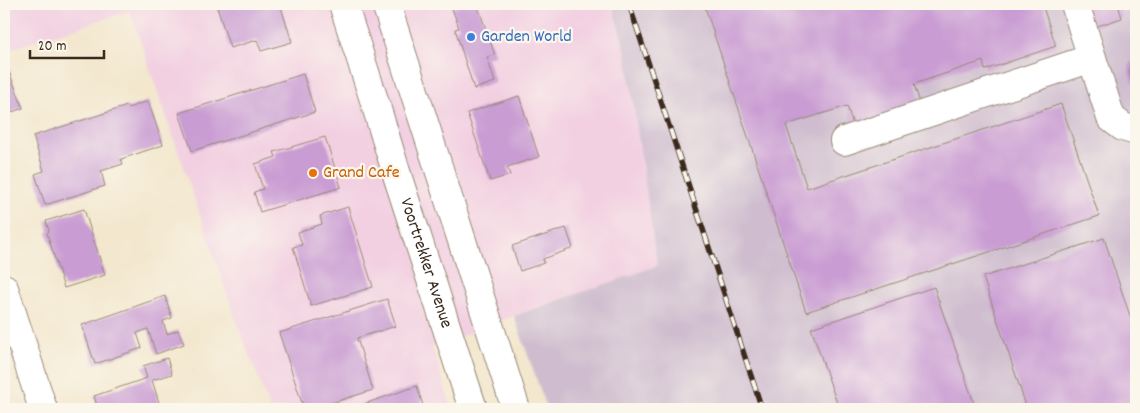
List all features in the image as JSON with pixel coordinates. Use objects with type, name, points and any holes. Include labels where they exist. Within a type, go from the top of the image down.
[{"type":"main road","name":"Voortrekker Avenue","points":[[343,4],[473,409]]},
{"type":"main road","points":[[386,4],[516,409]]},
{"type":"main road","points":[[1075,4],[1111,118],[1123,127],[1136,131]]},
{"type":"main road","points":[[844,141],[1092,58]]},
{"type":"main road","points":[[4,288],[43,409]]},
{"type":"shaded area","points":[[4,4],[612,4],[626,53],[657,266],[432,347],[452,409],[270,409],[238,326],[130,11],[4,51]]},
{"type":"shaded area","points":[[612,4],[1136,4],[1136,409],[547,409],[514,316],[657,266],[626,53]]},
{"type":"building","points":[[216,4],[280,4],[292,42],[261,51],[257,40],[230,48]]},
{"type":"building","points":[[465,4],[477,4],[495,55],[487,57],[495,82],[474,89],[455,29],[459,28],[452,8]]},
{"type":"building","points":[[704,4],[1042,4],[1056,46],[985,70],[983,61],[914,84],[922,109],[855,131],[847,106],[786,125],[807,188],[1061,104],[1099,216],[806,312]]},
{"type":"building","points":[[1081,4],[1118,4],[1122,18],[1088,29]]},
{"type":"building","points":[[1136,54],[1136,87],[1131,80],[1129,72],[1130,64]]},
{"type":"building","points":[[4,62],[23,108],[4,115]]},
{"type":"building","points":[[303,74],[315,112],[192,151],[179,113]]},
{"type":"building","points":[[519,96],[539,157],[507,167],[510,175],[490,181],[467,113]]},
{"type":"building","points":[[148,101],[163,145],[121,159],[123,164],[101,171],[105,186],[45,205],[35,174],[44,171],[33,136]]},
{"type":"building","points":[[325,137],[341,187],[260,212],[254,192],[263,189],[255,164],[276,157],[274,152]]},
{"type":"building","points":[[1136,174],[1136,188],[1132,176]]},
{"type":"building","points":[[348,207],[373,287],[311,306],[293,247],[302,245],[298,232],[322,224],[320,216]]},
{"type":"building","points":[[84,209],[105,275],[64,288],[47,233],[49,231],[46,221]]},
{"type":"building","points":[[566,228],[573,248],[543,259],[544,263],[520,271],[512,246]]},
{"type":"building","points":[[1104,238],[1136,334],[1136,409],[1027,409],[983,277]]},
{"type":"building","points":[[934,287],[976,409],[839,409],[811,328]]},
{"type":"building","points":[[165,296],[172,318],[163,321],[167,334],[178,330],[184,344],[156,354],[148,329],[137,333],[142,348],[95,364],[82,325]]},
{"type":"building","points":[[387,299],[396,326],[357,338],[373,390],[312,409],[304,409],[279,333]]},
{"type":"building","points":[[167,358],[172,374],[152,380],[161,409],[98,409],[94,396],[147,378],[143,366]]},
{"type":"building","points":[[417,386],[424,409],[349,409]]},
{"type":"railway","points":[[629,4],[762,409]]},
{"type":"place","name":"Garden World","points":[[471,37]]},
{"type":"place","name":"Grand Cafe","points":[[313,173]]}]
